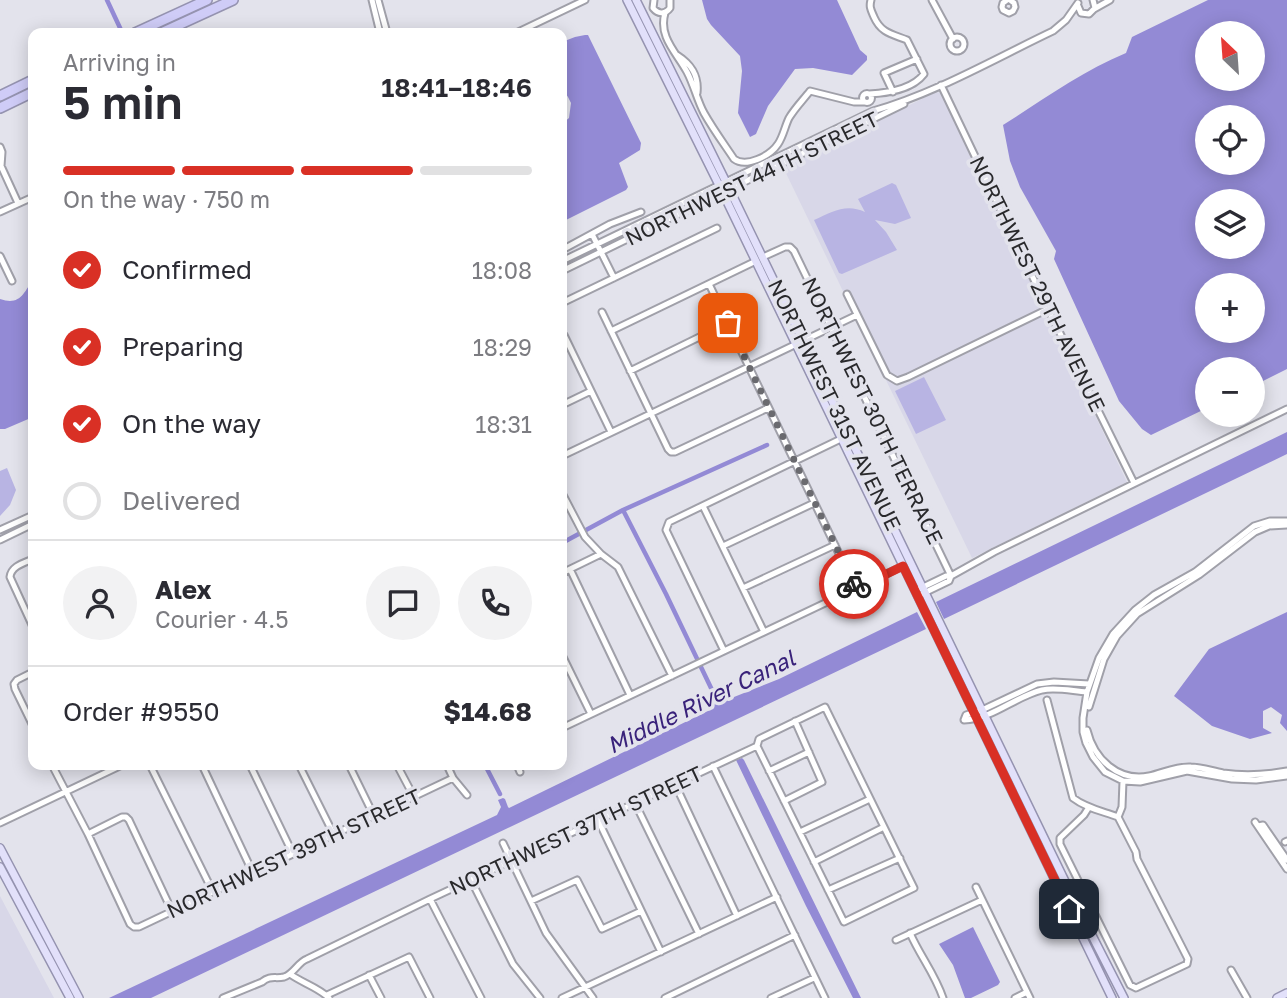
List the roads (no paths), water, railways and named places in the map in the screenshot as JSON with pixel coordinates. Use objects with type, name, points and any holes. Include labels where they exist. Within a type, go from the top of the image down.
[{"type":"highway","points":[[146,28],[207,0]]},
{"type":"highway","points":[[184,23],[194,13],[222,0]]},
{"type":"highway","points":[[172,28],[233,0]]},
{"type":"highway","points":[[2,96],[28,83]]},
{"type":"highway","points":[[0,107],[28,94]]},
{"type":"main road","name":"NORTHWEST 31ST AVENUE","points":[[626,0],[724,187]]},
{"type":"main road","name":"NORTHWEST 31ST AVENUE","points":[[636,0],[979,714],[1112,998]]},
{"type":"main road","name":"NORTHWEST 31ST AVENUE","points":[[845,437],[903,566],[920,592]]},
{"type":"main road","name":"NORTHWEST 31ST AVENUE","points":[[979,714],[1124,998]]},
{"type":"main road","points":[[0,848],[79,998]]},
{"type":"main road","points":[[0,867],[70,998]]},
{"type":"main road","points":[[33,929],[47,936]]},
{"type":"main road","points":[[1276,998],[1287,993]]},
{"type":"street","points":[[372,0],[379,28]]},
{"type":"street","points":[[378,0],[386,28]]},
{"type":"street","points":[[526,28],[585,0]]},
{"type":"street","points":[[643,14],[670,8],[670,0]]},
{"type":"street","points":[[643,14],[653,2],[660,12],[665,35],[673,52],[687,61],[694,71],[698,83],[697,96],[705,114],[734,159],[740,163],[771,152],[778,144],[790,116],[810,91],[854,102],[869,101],[920,79],[924,74],[907,40],[878,26],[869,7],[871,0]]},
{"type":"street","points":[[932,0],[953,38]]},
{"type":"street","points":[[1093,0],[1094,9]]},
{"type":"street","points":[[1094,9],[1110,0]]},
{"type":"street","points":[[1079,1],[1079,11],[1085,14]]},
{"type":"street","name":"NORTHWEST 44TH STREET","points":[[567,269],[659,224],[869,101],[898,104],[1053,31],[1066,20],[1079,1]]},
{"type":"street","name":"NORTHWEST 44TH STREET","points":[[1066,20],[1089,14],[1094,9]]},
{"type":"street","points":[[893,92],[884,73],[917,59]]},
{"type":"street","name":"NORTHWEST 44TH STREET","points":[[567,259],[655,216],[877,119],[941,85]]},
{"type":"street","name":"NORTHWEST 29TH AVENUE","points":[[941,85],[1134,483]]},
{"type":"street","points":[[869,101],[877,119]]},
{"type":"street","points":[[0,147],[1,166],[18,203]]},
{"type":"street","points":[[0,212],[28,199]]},
{"type":"street","name":"NORTHWEST 44TH STREET","points":[[567,247],[641,212]]},
{"type":"street","points":[[655,216],[659,224]]},
{"type":"street","points":[[567,301],[717,228]]},
{"type":"street","points":[[592,234],[614,278]]},
{"type":"street","name":"NORTHWEST 30TH TERRACE","points":[[759,259],[785,247],[794,251],[951,576]]},
{"type":"street","points":[[0,257],[12,281]]},
{"type":"street","points":[[611,331],[759,259]]},
{"type":"street","points":[[709,285],[856,589]]},
{"type":"street","points":[[847,294],[887,376],[897,381],[1048,309]]},
{"type":"street","points":[[602,312],[671,452],[768,408]]},
{"type":"street","points":[[567,454],[857,315]]},
{"type":"street","points":[[630,371],[728,323]]},
{"type":"street","points":[[567,342],[611,432]]},
{"type":"street","points":[[567,353],[571,351]]},
{"type":"street","points":[[567,403],[591,391]]},
{"type":"street","points":[[920,592],[949,581],[951,576],[994,552],[1287,410]]},
{"type":"street","points":[[724,651],[666,526],[669,522],[845,437]]},
{"type":"street","points":[[723,546],[814,503]]},
{"type":"street","points":[[702,506],[764,632]]},
{"type":"street","points":[[567,510],[585,537],[618,567],[671,676]]},
{"type":"street","points":[[0,530],[28,517]]},
{"type":"street","points":[[1287,523],[1274,520],[1254,526],[1188,577],[1138,607],[1119,627],[1099,658],[1089,684],[1083,718],[1083,732],[1093,757],[1104,771],[1123,781],[1140,782],[1187,771],[1232,779],[1287,773]]},
{"type":"street","points":[[1251,778],[1188,767],[1142,777],[1124,775],[1104,763],[1096,753],[1086,729],[1087,713],[1104,659],[1117,636],[1137,614],[1199,575],[1250,534],[1269,526],[1287,523]]},
{"type":"street","points":[[0,540],[28,526]]},
{"type":"street","points":[[743,588],[835,545]]},
{"type":"street","points":[[567,570],[601,554]]},
{"type":"street","points":[[28,561],[10,572],[28,616]]},
{"type":"street","points":[[567,726],[903,566]]},
{"type":"street","points":[[570,569],[630,695]]},
{"type":"street","points":[[567,665],[591,714]]},
{"type":"street","points":[[28,674],[15,684],[28,716]]},
{"type":"street","points":[[979,714],[1037,684],[1089,684]]},
{"type":"street","points":[[979,714],[1045,689],[1087,692]]},
{"type":"street","points":[[1047,700],[1073,798],[1118,817],[1188,959],[1187,964],[1136,988],[1130,985],[1060,844],[1060,838],[1089,807]]},
{"type":"street","name":"NORTHWEST 37TH STREET","points":[[223,998],[271,976],[288,976],[303,960],[757,746],[759,739],[825,707],[870,799]]},
{"type":"street","points":[[784,801],[821,782],[794,721]]},
{"type":"street","points":[[757,746],[844,922],[914,888],[870,799],[800,832]]},
{"type":"street","points":[[769,771],[809,752]]},
{"type":"street","points":[[713,766],[825,998]]},
{"type":"street","points":[[54,770],[88,834],[122,817],[129,820],[173,911]]},
{"type":"street","points":[[0,823],[111,770]]},
{"type":"street","points":[[152,770],[213,892]]},
{"type":"street","points":[[204,770],[253,873]]},
{"type":"street","points":[[252,770],[293,854]]},
{"type":"street","points":[[302,770],[334,835]]},
{"type":"street","points":[[351,770],[374,816]]},
{"type":"street","points":[[400,770],[414,797]]},
{"type":"street","points":[[449,770],[467,795]]},
{"type":"street","name":"NORTHWEST 39TH STREET","points":[[88,834],[130,924],[139,927],[453,778]]},
{"type":"street","points":[[1118,817],[1122,807],[1123,781]]},
{"type":"street","points":[[675,784],[737,916]]},
{"type":"street","points":[[635,803],[699,934]]},
{"type":"street","points":[[598,820],[661,952]]},
{"type":"street","points":[[1287,860],[1262,825],[1256,824],[1287,869]]},
{"type":"street","points":[[814,862],[884,827]]},
{"type":"street","points":[[503,843],[546,933],[593,998]]},
{"type":"street","points":[[828,890],[900,858]]},
{"type":"street","points":[[471,880],[513,964],[540,998]]},
{"type":"street","points":[[531,901],[577,880],[602,929],[641,911]]},
{"type":"street","points":[[976,887],[1028,995],[1015,998]]},
{"type":"street","points":[[562,998],[777,897]]},
{"type":"street","points":[[430,900],[481,998]]},
{"type":"street","points":[[895,940],[982,900]]},
{"type":"street","points":[[910,933],[932,971],[943,998]]},
{"type":"street","points":[[665,998],[795,935]]},
{"type":"street","points":[[288,976],[328,997],[409,957],[430,998]]},
{"type":"street","points":[[1231,970],[1247,998]]},
{"type":"street","points":[[369,975],[381,998]]},
{"type":"street","points":[[771,998],[814,978]]},
{"type":"waterway","points":[[107,0],[120,28]]},
{"type":"waterway","points":[[623,510],[767,445]]},
{"type":"waterway","name":"Middle River Canal","points":[[567,540],[623,510],[712,690]]},
{"type":"waterway","points":[[488,770],[500,794]]}]
